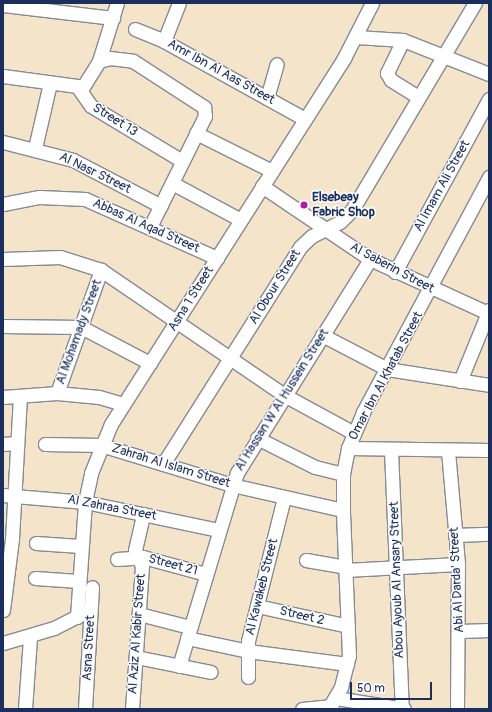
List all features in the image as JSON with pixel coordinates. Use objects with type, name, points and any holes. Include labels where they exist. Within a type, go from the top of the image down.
[{"type":"street","points":[[81,90],[99,61],[117,3],[122,3]]},
{"type":"street","points":[[164,41],[179,3]]},
{"type":"street","name":"Asna 1 Street","points":[[77,617],[80,546],[85,502],[101,445],[123,404],[356,37],[372,3]]},
{"type":"street","name":"Al Obour Street","points":[[163,464],[300,247],[326,230],[352,210],[475,3]]},
{"type":"street","points":[[3,5],[17,5],[113,18]]},
{"type":"street","name":"Amr Ibn Al Aas Street","points":[[136,29],[164,41],[305,119]]},
{"type":"street","points":[[356,37],[403,40],[444,54],[489,74]]},
{"type":"street","points":[[403,40],[387,73],[391,80],[418,97]]},
{"type":"street","points":[[99,61],[116,58],[133,61],[202,103],[205,116],[150,227]]},
{"type":"street","points":[[267,98],[277,64]]},
{"type":"street","name":"Street 13","points":[[3,76],[50,83],[72,84],[81,90],[91,106],[182,162]]},
{"type":"street","points":[[35,148],[50,83]]},
{"type":"street","name":"Al Imam Ali Street","points":[[395,272],[489,99]]},
{"type":"street","points":[[196,133],[272,171]]},
{"type":"street","name":"Al Nasr Street","points":[[3,142],[35,148],[73,160],[161,206]]},
{"type":"street","name":"Omar Ibn Al Khatab Street","points":[[332,706],[348,664],[343,474],[348,448],[354,433],[387,369],[431,289],[489,177]]},
{"type":"street","points":[[172,183],[241,220]]},
{"type":"street","name":"Al Saberin Street","points":[[262,186],[370,259],[431,289],[488,312]]},
{"type":"street","name":"Abbas Al Aqad Street","points":[[3,204],[39,197],[85,199],[217,258]]},
{"type":"street","points":[[3,259],[60,257],[101,270],[284,395],[354,433]]},
{"type":"street","name":"Al Hassan W Al Hussein Street","points":[[179,666],[232,485],[257,438],[370,259]]},
{"type":"street","name":"Al Mohamady Street","points":[[57,393],[101,270]]},
{"type":"street","points":[[460,381],[488,312]]},
{"type":"street","points":[[3,326],[81,327],[150,363]]},
{"type":"street","points":[[322,335],[387,369],[489,385]]},
{"type":"street","points":[[3,397],[57,393],[99,397],[123,404]]},
{"type":"street","points":[[3,610],[9,495],[17,443],[20,396]]},
{"type":"street","points":[[257,438],[315,467],[343,474]]},
{"type":"street","points":[[3,444],[17,443]]},
{"type":"street","name":"Zahrah Al Islam Street","points":[[45,444],[101,445],[232,485],[284,498],[343,510]]},
{"type":"street","points":[[348,448],[448,451],[489,450]]},
{"type":"street","name":"Abou Ayoub Al Ansary Street","points":[[391,450],[398,568],[403,709]]},
{"type":"street","name":"Abi Al Darda' Street","points":[[448,451],[458,564],[460,631],[457,709]]},
{"type":"street","name":"Al Zahraa Street","points":[[9,495],[85,502],[219,530]]},
{"type":"street","name":"Al Kawakeb Street","points":[[248,677],[248,651],[257,606],[284,498]]},
{"type":"street","name":"Al Aziz Al Kabir Street","points":[[132,709],[142,566],[137,556],[136,546],[143,514]]},
{"type":"street","points":[[456,535],[489,534]]},
{"type":"street","points":[[36,543],[80,546]]},
{"type":"street","name":"Street 21","points":[[117,559],[137,556],[206,574]]},
{"type":"street","points":[[306,560],[345,569],[398,568],[458,564]]},
{"type":"street","points":[[36,578],[78,581]]},
{"type":"street","name":"Asna Street","points":[[86,709],[92,587]]},
{"type":"street","name":"Street 2","points":[[257,606],[348,626]]},
{"type":"street","points":[[3,643],[30,637],[77,617],[91,609]]},
{"type":"street","points":[[139,614],[188,633],[248,651],[348,664]]},
{"type":"street","points":[[460,631],[489,630]]},
{"type":"street","points":[[25,709],[30,637]]},
{"type":"street","points":[[136,657],[211,672]]},
{"type":"street","points":[[302,709],[332,706],[403,709]]},
{"type":"place","name":"Elsebeay Fabric Shop","points":[[304,205]]}]
